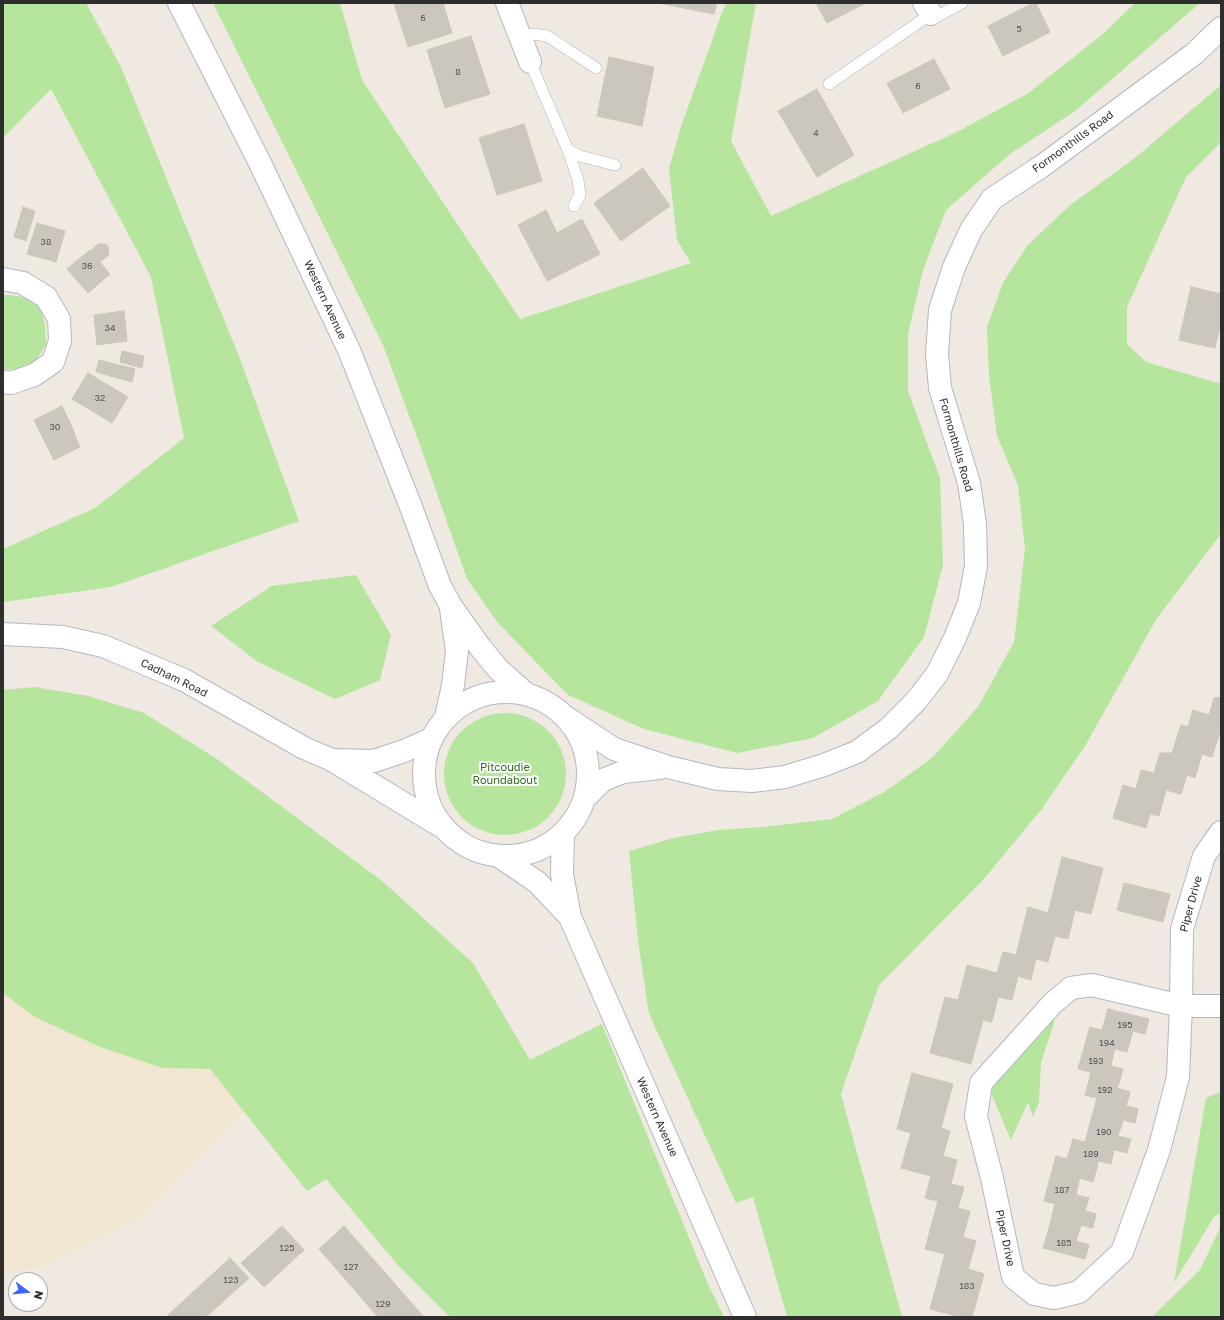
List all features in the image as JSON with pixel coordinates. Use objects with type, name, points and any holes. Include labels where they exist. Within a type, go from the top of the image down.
[{"type":"street","name":"Western Avenue","points":[[180,3],[260,163],[349,350],[411,507],[440,586],[451,606]]},
{"type":"street","points":[[507,3],[530,62]]},
{"type":"street","name":"Formonthills Road","points":[[567,718],[614,749],[668,767],[718,779],[752,781],[784,778],[857,752],[888,729],[916,701],[937,674],[955,638],[969,603],[976,566],[975,524],[969,483],[940,388],[937,354],[940,310],[954,267],[971,230],[992,199],[1048,161],[1194,54],[1221,28]]},
{"type":"street","points":[[3,279],[23,283],[46,297],[59,319],[60,340],[53,362],[34,375],[11,383],[3,382]]},
{"type":"street","points":[[451,606],[480,647],[498,669],[526,694]]},
{"type":"street","points":[[446,717],[453,684],[457,650],[451,606]]},
{"type":"street","name":"Cadham Road","points":[[3,634],[63,637],[103,646],[184,680],[304,748],[332,760],[440,825]]},
{"type":"street","points":[[505,692],[526,694],[548,703],[567,718],[582,742],[589,770],[585,798],[577,817],[563,834],[544,848],[523,856],[500,857],[477,852],[457,841],[440,825],[429,805],[424,783],[424,760],[431,739],[446,717],[463,703],[483,695],[505,692]]},
{"type":"street","name":"Cadham Road","points":[[332,760],[374,761],[404,751],[431,739]]},
{"type":"street","name":"Formonthills Road","points":[[585,798],[603,780],[623,772],[668,767]]},
{"type":"street","name":"Piper Drive","points":[[1221,832],[1204,856],[1182,929],[1181,1006],[1178,1077],[1159,1150],[1122,1252],[1079,1292],[1054,1298],[1034,1294],[1013,1277],[992,1178],[976,1116],[980,1083],[1053,1003],[1071,988],[1092,985],[1181,1006],[1221,1006]]},
{"type":"street","name":"Western Avenue","points":[[563,834],[562,874],[570,917],[745,1317]]},
{"type":"street","name":"Western Avenue","points":[[500,857],[537,882],[570,917]]},
{"type":"lane","points":[[829,84],[928,9],[938,16],[962,3]]},
{"type":"lane","points":[[520,36],[533,34],[547,36],[596,68]]},
{"type":"lane","points":[[530,62],[568,150],[578,180],[580,195],[574,206]]},
{"type":"lane","points":[[568,150],[580,156],[615,165]]},
{"type":"shaded area","points":[[3,993],[35,1017],[100,1047],[162,1068],[210,1069],[244,1112],[143,1217],[46,1266],[3,1273]]},
{"type":"green space","points":[[3,3],[86,3],[121,67],[240,359],[299,521],[111,587],[3,602],[3,549],[95,508],[184,438],[151,277],[51,89],[3,138]]},
{"type":"green space","points":[[213,3],[340,3],[362,80],[520,319],[691,263],[677,240],[669,168],[683,121],[723,10],[727,3],[756,3],[731,141],[771,216],[957,132],[1027,94],[1103,34],[1135,3],[1200,3],[1075,111],[1010,154],[946,210],[923,270],[908,334],[908,391],[940,478],[943,565],[924,637],[878,701],[813,738],[737,753],[644,729],[568,695],[498,623],[467,579],[383,345]]},
{"type":"green space","points":[[1221,85],[1221,142],[1186,177],[1127,307],[1127,344],[1146,362],[1221,384],[1221,534],[1157,618],[1085,746],[1041,810],[983,880],[879,985],[841,1094],[902,1317],[787,1317],[753,1197],[736,1203],[649,1014],[638,940],[629,851],[674,838],[718,830],[764,827],[832,819],[886,791],[933,757],[978,707],[1014,642],[1025,549],[1018,485],[997,436],[989,376],[987,327],[1003,283],[1027,246],[1069,206],[1136,157]]},
{"type":"green space","points":[[3,296],[18,296],[33,301],[41,310],[45,325],[46,345],[36,360],[23,368],[9,370],[3,369]]},
{"type":"green space","points":[[356,575],[391,635],[380,680],[335,699],[258,662],[211,626],[272,586]]},
{"type":"green space","points":[[35,687],[88,696],[144,713],[217,759],[381,880],[473,963],[530,1060],[602,1024],[707,1282],[724,1317],[450,1317],[397,1264],[326,1179],[307,1191],[210,1069],[162,1068],[100,1047],[35,1017],[3,993],[3,690]]},
{"type":"green space","name":"Pitcoudie Roundabout","points":[[505,713],[529,717],[548,731],[562,750],[566,774],[562,798],[548,817],[529,831],[505,835],[481,831],[462,817],[448,798],[444,774],[448,750],[462,731],[481,717]]},
{"type":"green space","points":[[1055,1020],[1041,1063],[1039,1102],[1033,1117],[1028,1102],[1011,1140],[991,1093],[997,1077],[1048,1021]]},
{"type":"green space","points":[[1221,1092],[1221,1213],[1214,1217],[1174,1283],[1206,1098]]},
{"type":"green space","points":[[1221,1226],[1221,1317],[1152,1317],[1200,1270]]},
{"type":"building","points":[[394,3],[443,3],[452,33],[408,47]]},
{"type":"building","points":[[658,3],[717,3],[714,14]]},
{"type":"building","points":[[816,3],[866,3],[827,23]]},
{"type":"building","points":[[1033,3],[1036,3],[1050,32],[1003,56],[988,26]]},
{"type":"building","points":[[471,36],[490,94],[445,108],[427,50]]},
{"type":"building","points":[[609,57],[654,67],[642,126],[597,116]]},
{"type":"building","points":[[934,59],[950,89],[903,113],[887,83]]},
{"type":"building","points":[[817,89],[854,155],[817,177],[778,111]]},
{"type":"building","points":[[524,124],[542,181],[497,195],[479,138]]},
{"type":"building","points":[[643,168],[670,206],[621,241],[594,203]]},
{"type":"building","points":[[23,207],[35,211],[26,241],[14,237]]},
{"type":"building","points":[[546,210],[557,233],[582,219],[600,254],[547,281],[518,225]]},
{"type":"building","points":[[37,223],[65,231],[56,262],[27,254]]},
{"type":"building","points":[[98,244],[106,244],[109,248],[108,256],[100,262],[110,274],[88,293],[67,269]]},
{"type":"building","points":[[1191,287],[1221,294],[1221,322],[1215,348],[1179,340]]},
{"type":"building","points":[[124,311],[127,341],[97,345],[94,315]]},
{"type":"building","points":[[122,351],[144,356],[142,368],[120,362]]},
{"type":"building","points":[[99,360],[135,369],[132,382],[96,372]]},
{"type":"building","points":[[88,373],[128,397],[112,423],[72,399]]},
{"type":"building","points":[[62,406],[80,447],[54,460],[34,420]]},
{"type":"building","points":[[1221,697],[1221,733],[1220,732],[1212,757],[1202,754],[1195,778],[1187,775],[1181,794],[1166,790],[1159,816],[1150,814],[1146,828],[1113,818],[1123,785],[1136,789],[1141,770],[1154,773],[1160,753],[1172,753],[1181,725],[1188,727],[1193,710],[1209,715],[1214,698]]},
{"type":"building","points":[[1062,857],[1103,868],[1091,914],[1075,910],[1068,939],[1055,936],[1048,962],[1036,959],[1031,980],[1018,976],[1012,1000],[998,997],[992,1022],[983,1020],[971,1064],[930,1053],[945,997],[958,1000],[967,965],[997,973],[1003,952],[1016,955],[1028,907],[1048,913]]},
{"type":"building","points":[[1124,883],[1170,894],[1163,922],[1117,910]]},
{"type":"building","points":[[1108,1009],[1149,1019],[1145,1034],[1133,1031],[1131,1038],[1102,1030]]},
{"type":"building","points":[[1090,1027],[1131,1038],[1127,1052],[1115,1049],[1113,1056],[1084,1048]]},
{"type":"building","points":[[1084,1048],[1113,1056],[1111,1066],[1123,1069],[1120,1080],[1078,1069]]},
{"type":"building","points":[[912,1073],[953,1084],[941,1128],[950,1131],[943,1156],[957,1160],[951,1184],[964,1187],[958,1208],[970,1211],[963,1237],[976,1241],[968,1269],[984,1274],[972,1317],[960,1317],[930,1309],[945,1254],[925,1249],[938,1201],[925,1198],[931,1176],[901,1168],[911,1133],[897,1129]]},
{"type":"building","points":[[1091,1073],[1120,1080],[1117,1088],[1130,1092],[1126,1106],[1085,1095]]},
{"type":"building","points":[[1097,1098],[1138,1109],[1135,1123],[1123,1120],[1121,1127],[1091,1120]]},
{"type":"building","points":[[1091,1120],[1121,1127],[1118,1136],[1131,1139],[1127,1153],[1085,1142]]},
{"type":"building","points":[[1073,1139],[1114,1150],[1111,1164],[1098,1161],[1097,1167],[1067,1159]]},
{"type":"building","points":[[1056,1156],[1097,1167],[1093,1182],[1080,1178],[1078,1185],[1050,1178]]},
{"type":"building","points":[[1050,1178],[1078,1185],[1076,1195],[1089,1198],[1085,1211],[1044,1201]]},
{"type":"building","points":[[1055,1203],[1096,1214],[1093,1228],[1081,1225],[1079,1232],[1050,1225]]},
{"type":"building","points":[[1050,1225],[1079,1232],[1076,1241],[1089,1245],[1085,1259],[1043,1248]]},
{"type":"building","points":[[282,1226],[304,1250],[264,1287],[241,1263]]},
{"type":"building","points":[[344,1226],[424,1317],[378,1317],[319,1249]]},
{"type":"building","points":[[230,1258],[249,1278],[206,1317],[166,1317]]}]
